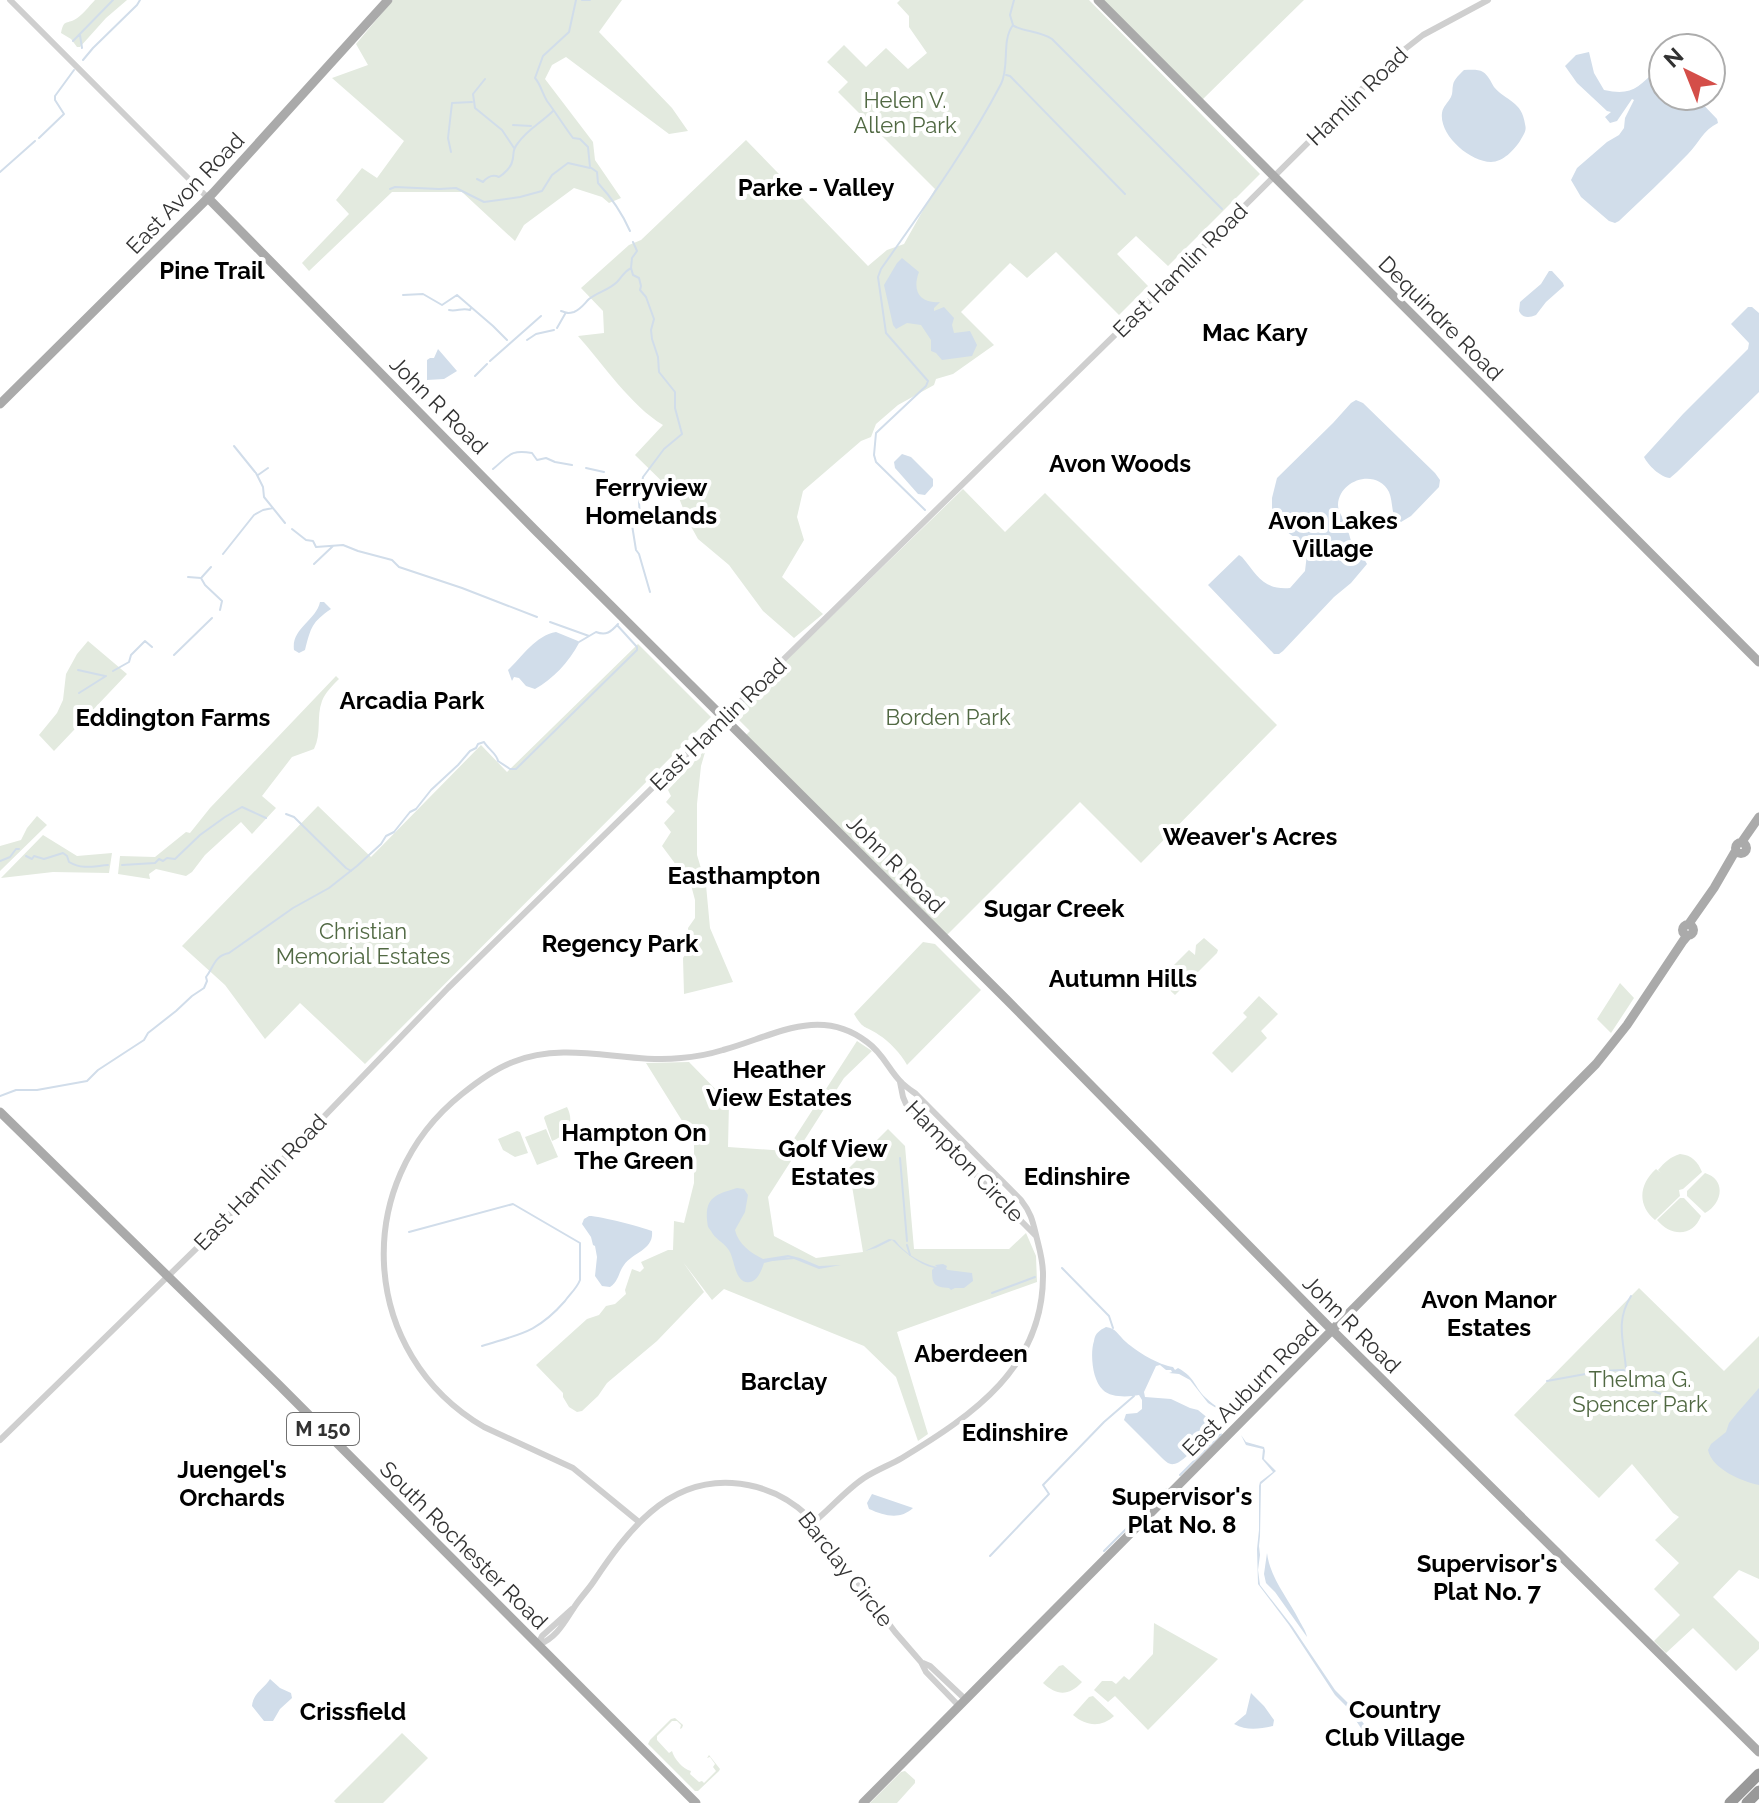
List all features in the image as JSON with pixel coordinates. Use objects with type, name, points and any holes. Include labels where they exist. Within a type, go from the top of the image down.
[{"type":"highway","points":[[1730,1803],[1759,1774]]},
{"type":"highway","points":[[1747,1803],[1759,1791]]},
{"type":"main road","name":"East Avon Road","points":[[0,404],[208,198],[388,0]]},
{"type":"main road","name":"Dequindre Road","points":[[1098,0],[1759,662]]},
{"type":"main road","name":"John R Road","points":[[208,198],[565,561],[1759,1752]]},
{"type":"main road","name":"East Auburn Road","points":[[863,1803],[1591,1069],[1627,1025],[1759,820]]},
{"type":"main road","name":"South Rochester Road","points":[[0,1112],[270,1376],[696,1803]]},
{"type":"street","name":"John R Road","points":[[10,0],[208,198]]},
{"type":"street","name":"Hamlin Road","points":[[1274,176],[1405,48],[1429,31],[1488,0]]},
{"type":"street","name":"East Hamlin Road","points":[[0,1440],[168,1277],[448,988],[1274,176]]},
{"type":"street","name":"Hampton Circle","points":[[639,1522],[573,1468],[484,1427],[462,1412],[435,1387],[415,1361],[392,1310],[385,1281],[385,1225],[400,1174],[433,1121],[472,1086],[510,1063],[546,1053],[571,1051],[638,1059],[681,1058],[723,1050],[793,1027],[821,1024],[843,1029],[866,1041],[881,1054],[900,1082],[925,1103],[1021,1200],[1032,1217],[1043,1268],[1040,1306],[1030,1339],[1008,1377],[994,1393],[903,1457],[865,1477],[814,1522]]},
{"type":"street","name":"Hampton Circle","points":[[900,1082],[906,1104],[1036,1236]]},
{"type":"street","name":"Barclay Circle","points":[[538,1645],[542,1636],[574,1607],[613,1552],[656,1506],[682,1491],[703,1485],[726,1482],[749,1485],[778,1494],[814,1522],[926,1672],[962,1703]]},
{"type":"green space","points":[[95,0],[127,0],[77,47],[61,33],[63,26],[80,16]]},
{"type":"green space","points":[[393,0],[622,0],[599,32],[672,108],[688,131],[669,134],[566,57],[552,65],[545,79],[593,142],[595,160],[621,198],[609,203],[602,197],[574,188],[524,225],[515,241],[462,192],[392,192],[309,271],[302,263],[349,214],[336,200],[362,168],[377,178],[404,141],[332,78],[368,65],[356,44]]},
{"type":"green space","name":"Helen V. Allen Park","points":[[900,0],[1089,0],[1260,174],[1168,266],[1136,236],[1117,254],[1148,286],[1119,315],[1056,252],[1027,278],[1010,263],[961,312],[994,345],[953,374],[936,379],[934,385],[898,405],[876,424],[871,437],[861,441],[803,491],[797,517],[804,540],[782,577],[823,614],[794,638],[763,611],[729,565],[698,539],[679,498],[635,455],[663,425],[629,396],[578,336],[604,333],[603,311],[581,288],[629,245],[641,240],[746,140],[868,266],[887,250],[904,244],[935,189],[838,92],[848,82],[827,62],[844,45],[866,67],[886,48],[908,69],[927,53],[909,27],[909,16],[897,3]]},
{"type":"green space","points":[[1103,0],[1304,0],[1202,100]]},
{"type":"green space","name":"Borden Park","points":[[963,489],[1005,532],[1045,493],[1277,725],[1141,863],[1080,802],[947,935],[746,735],[750,731],[736,717],[741,711],[738,707]]},
{"type":"green space","points":[[88,641],[127,674],[54,751],[39,735],[57,713],[63,700],[66,674]]},
{"type":"green space","name":"Christian Memorial Estates","points":[[638,644],[711,717],[365,1064],[300,1003],[265,1039],[225,985],[182,946],[318,806],[371,857],[481,745],[507,772]]},
{"type":"green space","points":[[336,676],[339,679],[322,701],[314,749],[292,757],[262,796],[276,808],[252,834],[241,822],[186,876],[156,869],[149,874],[150,879],[118,874],[120,856],[155,857],[186,832],[190,833]]},
{"type":"green space","points":[[706,749],[697,804],[697,855],[706,885],[710,928],[733,982],[684,994],[683,958],[690,947],[688,928],[695,918],[695,900],[691,885],[662,846],[671,832],[664,823],[675,811],[666,802],[671,796],[668,790]]},
{"type":"green space","points":[[37,816],[47,825],[0,871],[0,846],[21,840]]},
{"type":"green space","points":[[43,835],[77,856],[112,853],[109,873],[53,872],[1,878]]},
{"type":"green space","points":[[1204,938],[1218,950],[1217,953],[1175,995],[1159,980],[1189,950],[1195,955],[1196,945]]},
{"type":"green space","points":[[923,942],[935,944],[981,990],[907,1065],[891,1044],[863,1025],[854,1014]]},
{"type":"green space","points":[[1620,983],[1634,998],[1611,1033],[1597,1019]]},
{"type":"green space","points":[[1259,996],[1278,1014],[1261,1031],[1267,1038],[1232,1073],[1212,1053],[1247,1017],[1243,1013]]},
{"type":"green space","points":[[857,1041],[872,1051],[844,1078],[768,1197],[774,1236],[816,1258],[863,1252],[849,1168],[888,1129],[905,1146],[914,1249],[1009,1249],[1026,1233],[1036,1256],[1037,1282],[897,1332],[928,1434],[918,1441],[896,1377],[864,1346],[724,1289],[712,1300],[683,1262],[704,1292],[657,1341],[607,1383],[582,1411],[577,1412],[569,1407],[563,1393],[536,1365],[587,1319],[599,1315],[606,1306],[615,1304],[626,1294],[632,1269],[640,1272],[644,1268],[641,1262],[673,1250],[674,1221],[684,1223],[694,1183],[694,1140],[646,1063],[689,1062],[729,1103],[728,1147],[786,1151]]},
{"type":"green space","points":[[567,1107],[570,1123],[562,1135],[552,1141],[544,1118]]},
{"type":"green space","points":[[546,1129],[558,1157],[537,1165],[525,1137]]},
{"type":"green space","points":[[517,1131],[528,1153],[515,1157],[503,1150],[498,1139]]},
{"type":"green space","points":[[1680,1154],[1694,1160],[1702,1172],[1679,1190],[1680,1196],[1655,1220],[1645,1208],[1643,1188],[1656,1169],[1661,1173],[1658,1170],[1670,1158]]},
{"type":"green space","points":[[1705,1173],[1717,1181],[1720,1192],[1715,1204],[1705,1213],[1687,1196],[1687,1191]]},
{"type":"green space","points":[[1680,1198],[1684,1198],[1701,1216],[1693,1228],[1675,1232],[1657,1220]]},
{"type":"green space","name":"Thelma G. Spencer Park","points":[[1639,1288],[1724,1371],[1759,1336],[1759,1579],[1739,1570],[1713,1597],[1759,1642],[1759,1649],[1736,1671],[1693,1628],[1666,1653],[1654,1641],[1680,1615],[1654,1589],[1679,1563],[1655,1540],[1679,1517],[1632,1464],[1599,1498],[1514,1415]]},
{"type":"green space","points":[[1154,1623],[1218,1659],[1148,1730],[1115,1696],[1108,1702],[1094,1690],[1102,1681],[1116,1684],[1124,1676],[1129,1680],[1153,1654]]},
{"type":"green space","points":[[1063,1665],[1082,1682],[1063,1693],[1043,1683]]},
{"type":"green space","points":[[1093,1696],[1114,1716],[1094,1724],[1073,1715]]},
{"type":"green space","points":[[675,1718],[683,1725],[682,1728],[677,1721],[672,1721],[657,1736],[657,1740],[669,1753],[672,1751],[679,1763],[691,1771],[690,1774],[699,1782],[704,1783],[716,1771],[713,1767],[715,1764],[710,1757],[707,1758],[709,1755],[720,1769],[698,1791],[648,1744]]},
{"type":"green space","points":[[402,1733],[428,1758],[383,1803],[336,1803],[334,1801]]},
{"type":"green space","points":[[905,1771],[915,1783],[897,1803],[870,1803],[901,1772]]},
{"type":"shaded area","points":[[1589,52],[1594,73],[1604,90],[1628,91],[1647,78],[1647,112],[1710,112],[1718,123],[1615,223],[1581,197],[1571,180],[1577,168],[1619,135],[1634,100],[1617,121],[1610,123],[1605,117],[1611,112],[1577,83],[1565,66],[1576,55]]},
{"type":"shaded area","points":[[1464,70],[1485,73],[1494,87],[1521,110],[1526,129],[1524,134],[1511,152],[1500,160],[1491,162],[1474,157],[1458,146],[1445,130],[1443,111],[1452,96],[1455,81]]},
{"type":"shaded area","points":[[902,258],[919,272],[916,285],[922,298],[940,302],[934,311],[944,307],[954,318],[954,333],[970,331],[977,345],[972,356],[942,360],[931,351],[931,340],[921,325],[907,323],[896,329],[893,325],[884,285]]},
{"type":"shaded area","points":[[1549,271],[1564,286],[1536,315],[1524,316],[1519,311],[1520,302],[1541,284]]},
{"type":"shaded area","points":[[1748,307],[1759,313],[1759,392],[1670,478],[1662,475],[1644,457],[1748,349],[1749,343],[1731,324]]},
{"type":"shaded area","points":[[438,349],[457,371],[444,379],[427,380],[427,360],[434,358]]},
{"type":"shaded area","points":[[1356,400],[1363,403],[1435,473],[1440,480],[1439,487],[1401,522],[1394,517],[1389,492],[1376,480],[1359,480],[1345,489],[1340,496],[1339,510],[1352,547],[1367,564],[1283,651],[1274,654],[1208,585],[1239,555],[1257,576],[1273,587],[1290,588],[1305,571],[1307,554],[1302,543],[1279,526],[1272,516],[1277,478]]},
{"type":"shaded area","points":[[902,454],[911,457],[933,479],[933,486],[925,495],[918,494],[895,468],[894,462]]},
{"type":"shaded area","points":[[320,602],[331,609],[316,622],[305,650],[299,653],[294,650],[296,636],[318,609]]},
{"type":"shaded area","points":[[556,632],[579,643],[560,669],[535,689],[526,686],[519,678],[514,677],[512,681],[508,670],[536,642]]},
{"type":"shaded area","points":[[737,1188],[744,1189],[748,1195],[745,1212],[735,1230],[739,1240],[750,1251],[763,1259],[788,1255],[819,1266],[841,1265],[819,1269],[789,1257],[764,1263],[753,1281],[745,1282],[726,1247],[708,1227],[707,1220],[708,1206],[714,1197]]},
{"type":"shaded area","points":[[589,1216],[652,1231],[650,1242],[628,1261],[610,1287],[602,1286],[595,1276],[595,1246],[582,1224]]},
{"type":"shaded area","points":[[889,1239],[895,1240],[908,1253],[925,1263],[937,1267],[935,1265],[943,1264],[948,1270],[972,1273],[973,1281],[964,1288],[951,1290],[937,1286],[933,1279],[934,1268],[922,1264],[912,1257],[892,1240],[865,1251]]},
{"type":"shaded area","points":[[1106,1327],[1115,1330],[1148,1358],[1184,1372],[1202,1394],[1222,1411],[1228,1422],[1221,1411],[1208,1403],[1190,1380],[1169,1373],[1171,1370],[1160,1365],[1156,1366],[1144,1392],[1145,1397],[1171,1399],[1198,1410],[1212,1425],[1184,1459],[1174,1464],[1166,1461],[1124,1420],[1126,1414],[1142,1409],[1139,1395],[1111,1394],[1103,1390],[1096,1380],[1093,1346],[1097,1334]]},
{"type":"shaded area","points":[[1759,1388],[1759,1485],[1721,1468],[1708,1450],[1726,1432],[1729,1423]]},
{"type":"shaded area","points":[[1241,1435],[1246,1442],[1264,1447],[1264,1459],[1276,1471],[1261,1484],[1260,1585],[1367,1731],[1363,1731],[1335,1695],[1258,1584],[1257,1549],[1259,1486],[1260,1482],[1273,1472],[1262,1459],[1263,1449],[1246,1445]]},
{"type":"shaded area","points":[[872,1494],[913,1508],[892,1516],[869,1509],[867,1503]]},
{"type":"shaded area","points":[[1267,1553],[1276,1579],[1307,1637],[1266,1583]]},
{"type":"shaded area","points":[[270,1679],[291,1693],[292,1698],[273,1721],[264,1721],[252,1706],[257,1694]]},
{"type":"shaded area","points":[[1251,1693],[1274,1720],[1273,1726],[1253,1729],[1234,1724],[1246,1714]]},
{"type":"waterway","points":[[73,41],[113,0]]},
{"type":"waterway","points":[[83,60],[140,0]]},
{"type":"waterway","points":[[576,0],[569,32],[543,56],[535,78],[573,138],[580,139],[588,147],[590,167],[597,172],[598,183],[630,231]]},
{"type":"waterway","points":[[582,0],[590,0]]},
{"type":"waterway","points":[[925,510],[876,462],[874,455],[876,433],[928,381],[886,333],[878,277],[959,155],[1001,84],[1007,38],[1013,25],[1010,15],[1014,0]]},
{"type":"waterway","points":[[1014,26],[1052,39],[1222,209]]},
{"type":"waterway","points":[[80,35],[82,48]]},
{"type":"waterway","points":[[39,138],[64,114],[55,96],[74,70]]},
{"type":"waterway","points":[[1006,75],[1125,194]]},
{"type":"waterway","points":[[485,79],[473,94],[475,108],[502,130],[514,148]]},
{"type":"waterway","points":[[451,152],[448,138],[452,103],[472,102]]},
{"type":"waterway","points":[[477,179],[483,182],[491,176],[503,174],[509,168],[515,148],[522,138],[553,111]]},
{"type":"waterway","points":[[513,125],[531,126]]},
{"type":"waterway","points":[[0,172],[35,141]]},
{"type":"waterway","points":[[390,189],[456,188],[484,202],[542,191],[552,175],[568,163],[590,168]]},
{"type":"waterway","points":[[561,311],[576,311],[617,282],[631,268],[637,251],[633,242]]},
{"type":"waterway","points":[[631,268],[633,275],[639,278],[640,290],[654,319],[651,330],[659,372],[675,392],[675,408],[682,434],[664,449],[643,477],[640,516],[632,525],[636,550],[650,592]]},
{"type":"waterway","points":[[403,295],[423,294],[442,305],[457,295],[507,340]]},
{"type":"waterway","points":[[449,310],[471,308]]},
{"type":"waterway","points":[[557,328],[565,314]]},
{"type":"waterway","points":[[490,361],[541,316]]},
{"type":"waterway","points":[[527,340],[536,334],[554,330]]},
{"type":"waterway","points":[[475,376],[487,364]]},
{"type":"waterway","points":[[234,446],[255,472]]},
{"type":"waterway","points":[[493,469],[510,455],[519,452],[532,453],[537,460],[546,458],[572,465]]},
{"type":"waterway","points":[[258,475],[268,468]]},
{"type":"waterway","points":[[586,468],[604,472]]},
{"type":"waterway","points":[[256,473],[264,497],[285,523]]},
{"type":"waterway","points":[[223,554],[254,515],[273,508]]},
{"type":"waterway","points":[[292,529],[306,540],[313,541],[316,547],[343,545],[392,560],[399,567],[537,617]]},
{"type":"waterway","points":[[314,564],[333,546]]},
{"type":"waterway","points":[[202,577],[211,567]]},
{"type":"waterway","points":[[188,577],[201,578],[222,601],[220,610]]},
{"type":"waterway","points":[[174,655],[212,618]]},
{"type":"waterway","points":[[550,622],[589,636]]},
{"type":"waterway","points":[[579,642],[596,632],[608,632],[618,624]]},
{"type":"waterway","points":[[0,1096],[16,1090],[37,1090],[87,1081],[98,1070],[144,1040],[148,1033],[204,988],[206,977],[220,957],[329,888],[357,866],[478,744],[484,742],[498,761],[510,769],[516,769],[637,650],[617,625]]},
{"type":"waterway","points":[[113,671],[129,662],[131,655],[145,641],[152,647]]},
{"type":"waterway","points":[[78,670],[105,676]]},
{"type":"waterway","points":[[79,693],[106,676]]},
{"type":"waterway","points":[[122,865],[175,859],[200,835],[242,807],[266,818]]},
{"type":"waterway","points":[[286,814],[294,817],[351,871]]},
{"type":"waterway","points":[[0,861],[19,849]]},
{"type":"waterway","points":[[26,856],[44,859],[63,853],[69,862],[79,866],[108,865]]},
{"type":"waterway","points":[[900,1158],[907,1241]]},
{"type":"waterway","points":[[409,1232],[513,1204],[580,1243],[580,1280],[555,1312],[527,1331],[482,1346]]},
{"type":"waterway","points":[[907,1245],[910,1255]]},
{"type":"waterway","points":[[772,1260],[794,1258]]},
{"type":"waterway","points":[[1062,1268],[1109,1316],[1113,1328]]},
{"type":"waterway","points":[[992,1293],[1035,1277]]},
{"type":"waterway","points":[[1626,1369],[1622,1323],[1631,1296]]},
{"type":"waterway","points":[[1547,1381],[1623,1370],[1651,1390],[1678,1401],[1689,1410]]},
{"type":"waterway","points":[[990,1556],[1049,1494],[1043,1485],[1134,1396]]},
{"type":"waterway","points":[[1180,1475],[1221,1434]]},
{"type":"waterway","points":[[1104,1551],[1166,1489]]},
{"type":"district","name":"Parke - Valley","points":[[816,187]]},
{"type":"district","name":"Pine Trail","points":[[212,270]]},
{"type":"district","name":"Mac Kary","points":[[1255,332]]},
{"type":"district","name":"Avon Woods","points":[[1120,463]]},
{"type":"district","name":"Ferryview Homelands","points":[[651,501]]},
{"type":"district","name":"Avon Lakes Village","points":[[1333,534]]},
{"type":"district","name":"Arcadia Park","points":[[412,700]]},
{"type":"district","name":"Eddington Farms","points":[[173,717]]},
{"type":"district","name":"Weaver's Acres","points":[[1250,836]]},
{"type":"district","name":"Easthampton","points":[[744,875]]},
{"type":"district","name":"Sugar Creek","points":[[1054,908]]},
{"type":"district","name":"Regency Park","points":[[620,943]]},
{"type":"district","name":"Autumn Hills","points":[[1123,978]]},
{"type":"district","name":"Heather View Estates","points":[[779,1083]]},
{"type":"district","name":"Hampton On The Green","points":[[634,1146]]},
{"type":"district","name":"Golf View Estates","points":[[833,1162]]},
{"type":"district","name":"Edinshire","points":[[1077,1176]]},
{"type":"district","name":"Avon Manor Estates","points":[[1489,1313]]},
{"type":"district","name":"Aberdeen","points":[[971,1353]]},
{"type":"district","name":"Barclay","points":[[784,1381]]},
{"type":"district","name":"Edinshire","points":[[1015,1432]]},
{"type":"district","name":"Juengel's Orchards","points":[[232,1483]]},
{"type":"district","name":"Supervisor's Plat No. 8","points":[[1182,1510]]},
{"type":"district","name":"Supervisor's Plat No. 7","points":[[1487,1577]]},
{"type":"district","name":"Crissfield","points":[[353,1711]]},
{"type":"district","name":"Country Club Village","points":[[1395,1723]]}]
